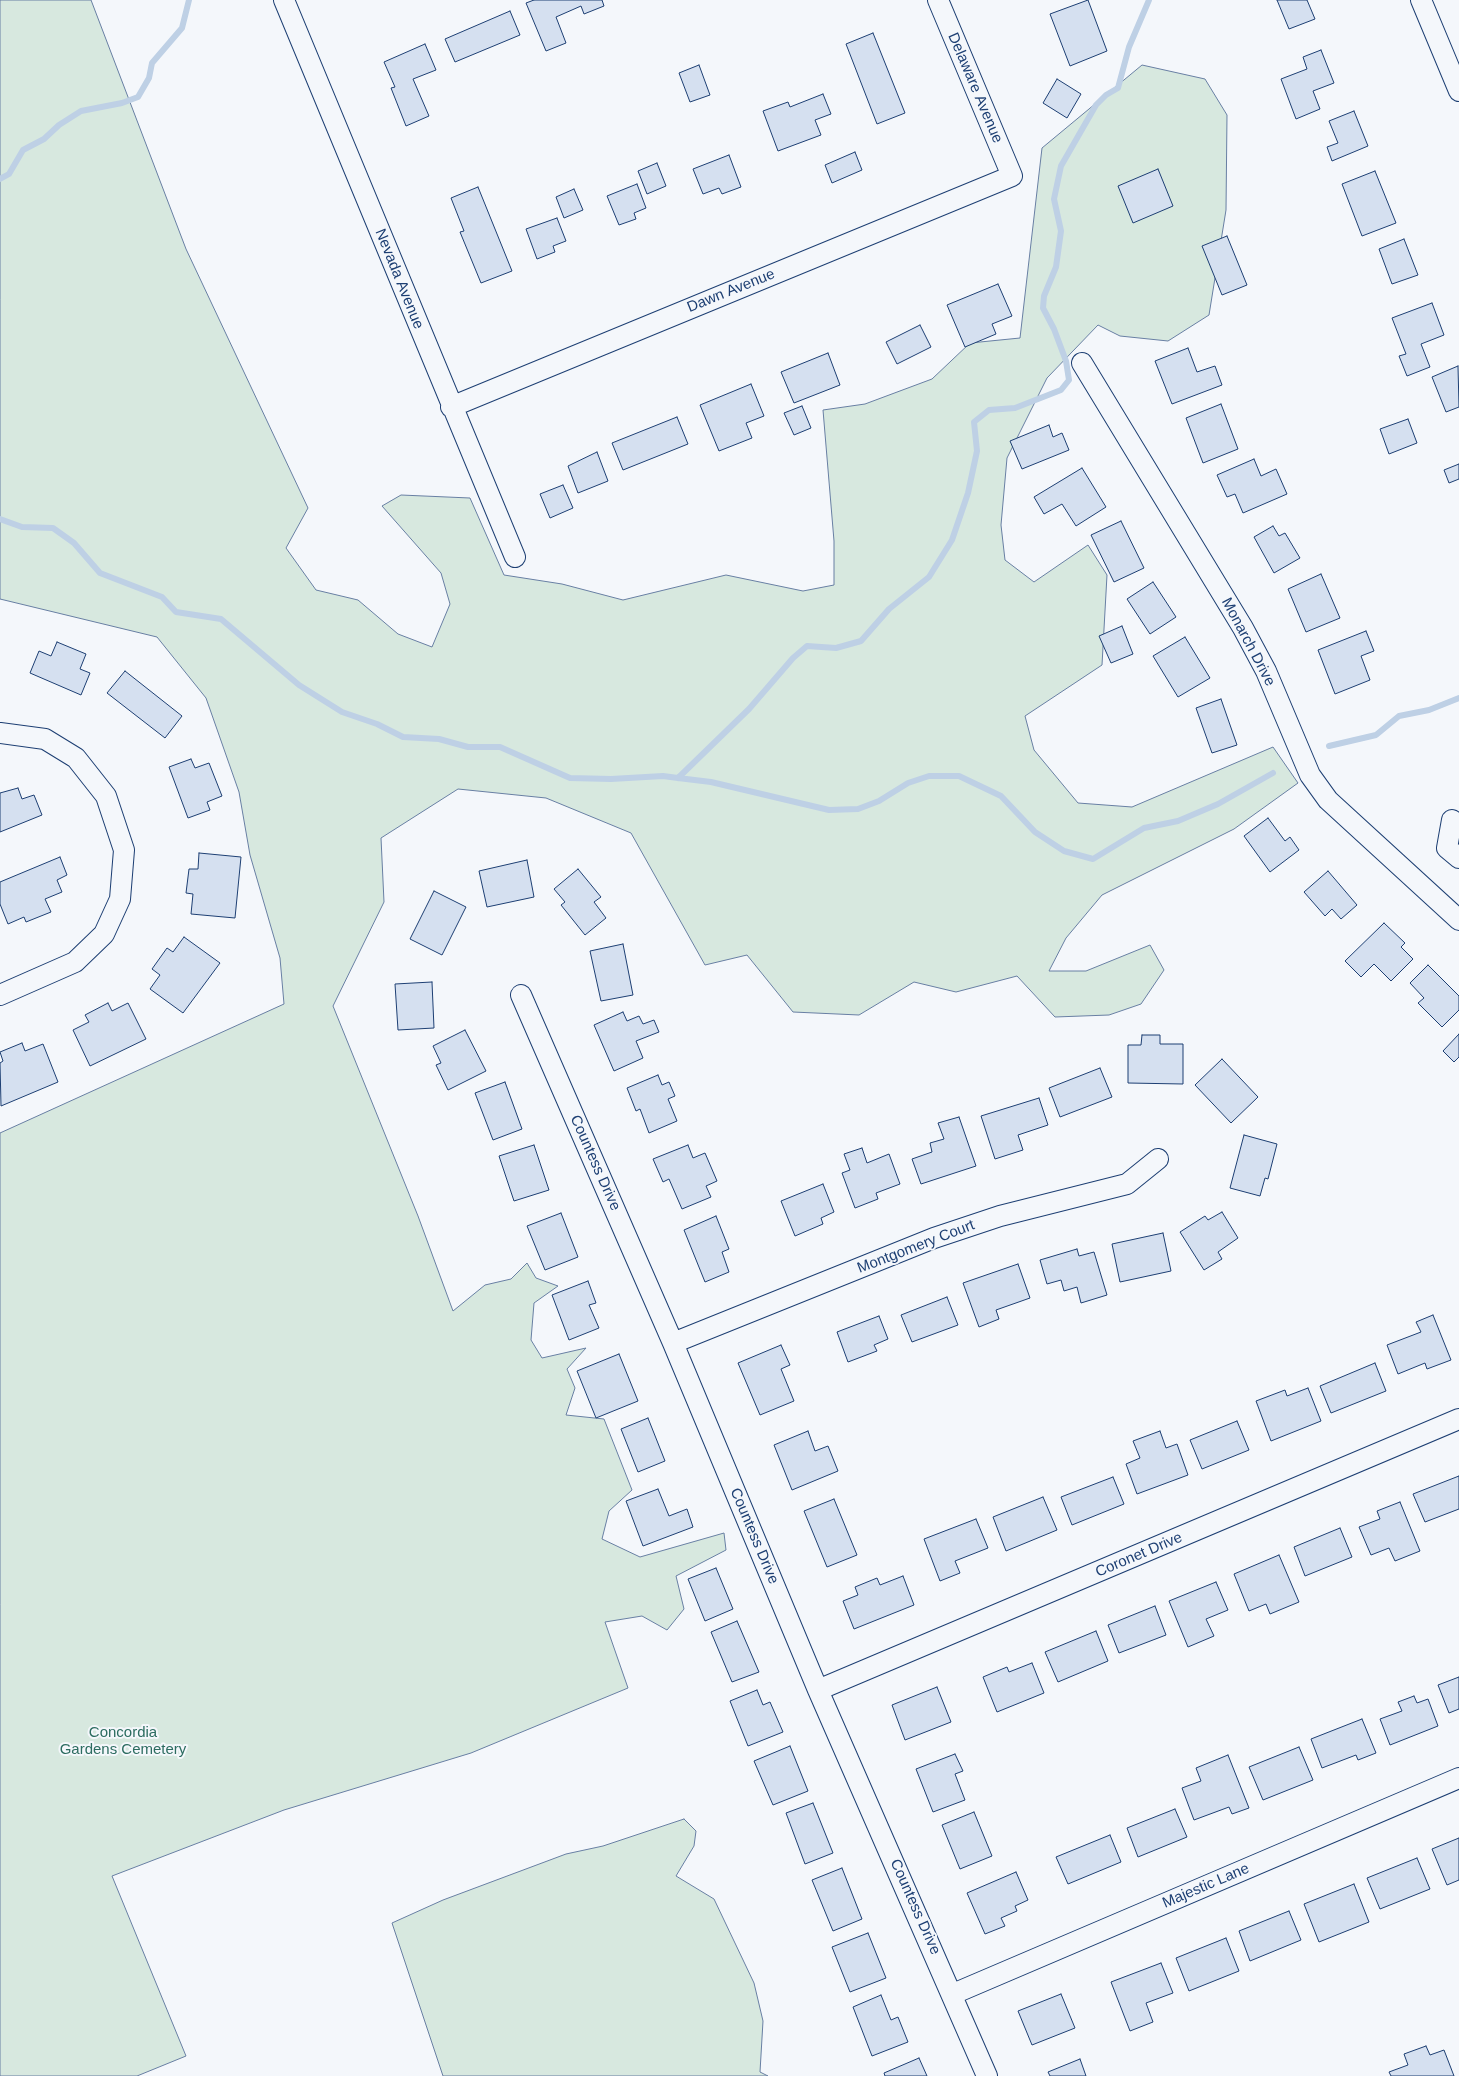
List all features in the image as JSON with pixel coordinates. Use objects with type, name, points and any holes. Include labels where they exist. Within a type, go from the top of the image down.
[{"type":"street","name":"Nevada Avenue","points":[[284,0],[451,406],[516,558]]},
{"type":"street","name":"Delaware Avenue","points":[[938,0],[1012,176]]},
{"type":"street","points":[[1421,0],[1459,91]]},
{"type":"street","name":"Dawn Avenue","points":[[451,406],[1012,176]]},
{"type":"street","name":"Monarch Drive","points":[[1082,363],[1243,628],[1266,671],[1310,775],[1328,800],[1459,920]]},
{"type":"street","points":[[0,733],[45,739],[76,758],[106,796],[124,850],[120,899],[104,934],[75,962],[0,996]]},
{"type":"street","points":[[1452,820],[1448,848],[1459,858]]},
{"type":"street","name":"Countess Drive","points":[[521,996],[673,1343],[818,1690],[953,1994],[987,2076]]},
{"type":"street","name":"Montgomery Court","points":[[673,1343],[934,1238],[1000,1216],[1127,1184],[1158,1159]]},
{"type":"street","name":"Coronet Drive","points":[[818,1690],[1459,1419]]},
{"type":"street","name":"Majestic Lane","points":[[953,1994],[1459,1778]]},
{"type":"green space","name":"Concordia Gardens Cemetery","points":[[0,0],[91,0],[186,249],[308,508],[286,548],[316,590],[358,600],[398,634],[432,647],[450,604],[441,573],[382,506],[401,495],[470,498],[504,575],[562,584],[623,600],[726,575],[803,591],[834,585],[834,541],[823,410],[865,404],[932,379],[970,343],[1020,338],[1042,148],[1142,65],[1205,79],[1227,115],[1226,210],[1209,315],[1168,341],[1120,336],[1098,325],[1047,378],[1007,458],[1001,525],[1005,560],[1034,582],[1088,545],[1107,575],[1102,665],[1025,716],[1034,750],[1078,803],[1132,807],[1273,747],[1298,783],[1234,829],[1102,895],[1066,938],[1049,971],[1086,971],[1150,945],[1164,970],[1141,1004],[1109,1015],[1055,1017],[1017,976],[956,992],[914,982],[859,1015],[793,1012],[747,955],[705,965],[631,833],[546,798],[458,789],[381,838],[384,902],[333,1006],[418,1216],[453,1311],[485,1285],[511,1279],[527,1263],[536,1278],[558,1286],[534,1303],[531,1340],[542,1358],[586,1348],[567,1369],[575,1388],[566,1415],[604,1419],[632,1490],[609,1511],[602,1539],[640,1557],[724,1533],[726,1550],[676,1576],[684,1609],[667,1630],[642,1616],[605,1622],[628,1688],[471,1753],[284,1810],[112,1876],[186,2056],[137,2076],[0,2076],[0,1133],[284,1004],[280,958],[250,855],[239,792],[206,698],[157,637],[0,599]]},
{"type":"green space","points":[[684,1819],[696,1831],[694,1846],[676,1876],[714,1899],[754,1983],[763,2021],[760,2072],[768,2076],[443,2076],[392,1923],[443,1900],[566,1854],[603,1846]]},
{"type":"building","points":[[534,0],[602,0],[604,6],[584,14],[581,6],[556,17],[566,43],[546,51],[526,3]]},
{"type":"building","points":[[1088,0],[1107,51],[1070,66],[1050,14]]},
{"type":"building","points":[[1277,0],[1307,0],[1315,19],[1289,29]]},
{"type":"building","points":[[510,11],[520,35],[455,62],[445,39]]},
{"type":"building","points":[[873,33],[905,113],[877,124],[846,44]]},
{"type":"building","points":[[425,44],[436,70],[413,79],[429,116],[406,126],[391,88],[395,87],[384,62]]},
{"type":"building","points":[[1321,50],[1334,83],[1313,91],[1320,109],[1296,119],[1281,79],[1307,69],[1303,57]]},
{"type":"building","points":[[699,65],[710,95],[690,102],[679,73]]},
{"type":"building","points":[[1057,79],[1081,94],[1067,118],[1043,103]]},
{"type":"building","points":[[823,94],[831,114],[815,120],[821,135],[778,151],[763,111],[788,102],[790,107]]},
{"type":"building","points":[[1354,111],[1368,146],[1332,161],[1327,147],[1338,143],[1329,121]]},
{"type":"building","points":[[855,152],[862,170],[832,183],[825,165]]},
{"type":"building","points":[[729,155],[741,187],[722,194],[719,188],[703,194],[693,169]]},
{"type":"building","points":[[657,163],[666,186],[647,194],[638,171]]},
{"type":"building","points":[[1158,169],[1173,206],[1133,223],[1118,186]]},
{"type":"building","points":[[1375,171],[1396,223],[1362,236],[1342,184]]},
{"type":"building","points":[[637,184],[646,208],[634,213],[636,219],[619,225],[607,196]]},
{"type":"building","points":[[478,187],[512,271],[481,283],[460,232],[464,231],[451,198]]},
{"type":"building","points":[[574,189],[583,210],[564,218],[556,197]]},
{"type":"building","points":[[557,218],[566,241],[553,246],[555,252],[537,259],[526,229]]},
{"type":"building","points":[[1227,236],[1247,285],[1222,295],[1202,246]]},
{"type":"building","points":[[1404,239],[1418,275],[1392,284],[1379,249]]},
{"type":"building","points":[[998,284],[1012,316],[992,324],[996,334],[965,347],[947,305]]},
{"type":"building","points":[[1432,303],[1444,335],[1421,344],[1430,367],[1407,376],[1399,356],[1406,354],[1392,318]]},
{"type":"building","points":[[920,325],[931,347],[897,364],[886,342]]},
{"type":"building","points":[[1188,348],[1197,372],[1215,366],[1222,385],[1172,404],[1155,361]]},
{"type":"building","points":[[828,353],[840,385],[794,403],[781,372]]},
{"type":"building","points":[[1458,366],[1459,407],[1446,412],[1432,377]]},
{"type":"building","points":[[751,384],[764,416],[746,423],[752,438],[719,451],[700,405]]},
{"type":"building","points":[[1221,404],[1238,449],[1203,463],[1186,418]]},
{"type":"building","points":[[802,406],[811,428],[794,435],[784,413]]},
{"type":"building","points":[[677,417],[688,444],[623,470],[612,443]]},
{"type":"building","points":[[1408,419],[1417,443],[1389,454],[1380,429]]},
{"type":"building","points":[[1049,425],[1053,437],[1062,433],[1069,450],[1022,469],[1010,441]]},
{"type":"building","points":[[597,452],[608,481],[578,493],[568,466]]},
{"type":"building","points":[[1254,459],[1261,476],[1276,469],[1287,494],[1243,513],[1235,494],[1227,497],[1217,475]]},
{"type":"building","points":[[1459,464],[1459,479],[1449,483],[1444,470]]},
{"type":"building","points":[[1082,468],[1106,507],[1076,526],[1062,504],[1044,514],[1034,497]]},
{"type":"building","points":[[563,485],[573,508],[550,518],[540,494]]},
{"type":"building","points":[[1121,521],[1144,568],[1114,582],[1091,535]]},
{"type":"building","points":[[1273,526],[1279,536],[1285,533],[1300,558],[1274,573],[1254,537]]},
{"type":"building","points":[[1321,574],[1340,618],[1306,632],[1288,589]]},
{"type":"building","points":[[1153,582],[1176,617],[1150,634],[1127,599]]},
{"type":"building","points":[[1122,626],[1133,654],[1111,663],[1099,636]]},
{"type":"building","points":[[1366,631],[1374,651],[1361,656],[1370,680],[1335,694],[1318,650]]},
{"type":"building","points":[[1185,637],[1210,678],[1178,697],[1153,656]]},
{"type":"building","points":[[57,642],[86,654],[80,669],[90,673],[81,695],[30,673],[39,651],[51,656]]},
{"type":"building","points":[[125,671],[182,716],[165,738],[107,693]]},
{"type":"building","points":[[1221,699],[1237,745],[1212,753],[1196,708]]},
{"type":"building","points":[[191,759],[195,768],[209,763],[222,796],[207,802],[210,810],[188,818],[169,767]]},
{"type":"building","points":[[18,788],[22,799],[34,795],[42,815],[0,832],[0,793]]},
{"type":"building","points":[[1268,818],[1285,841],[1290,837],[1299,850],[1270,872],[1244,836]]},
{"type":"building","points":[[199,853],[241,857],[235,918],[191,914],[193,894],[186,893],[189,869],[198,869]]},
{"type":"building","points":[[60,857],[67,875],[57,880],[62,892],[45,899],[51,912],[26,922],[24,917],[8,924],[0,904],[0,882]]},
{"type":"building","points":[[527,860],[534,897],[487,907],[479,871]]},
{"type":"building","points":[[578,869],[601,897],[594,902],[606,918],[585,935],[561,905],[565,902],[554,889]]},
{"type":"building","points":[[1328,871],[1357,905],[1341,919],[1332,909],[1325,916],[1304,892]]},
{"type":"building","points":[[434,891],[466,907],[442,955],[410,939]]},
{"type":"building","points":[[1384,923],[1405,943],[1401,947],[1413,959],[1391,981],[1374,964],[1361,977],[1345,961]]},
{"type":"building","points":[[184,937],[220,963],[183,1013],[150,989],[160,975],[152,969],[167,948],[173,952]]},
{"type":"building","points":[[623,944],[633,995],[601,1001],[590,951]]},
{"type":"building","points":[[1428,965],[1459,996],[1459,1010],[1442,1027],[1418,1003],[1424,998],[1410,983]]},
{"type":"building","points":[[432,982],[434,1028],[398,1030],[395,984]]},
{"type":"building","points":[[108,1003],[112,1011],[128,1003],[146,1039],[90,1066],[73,1030],[89,1022],[85,1015]]},
{"type":"building","points":[[623,1012],[627,1021],[639,1016],[643,1024],[654,1020],[659,1032],[636,1041],[643,1058],[614,1071],[594,1025]]},
{"type":"building","points":[[465,1030],[486,1071],[448,1090],[436,1065],[441,1063],[433,1046]]},
{"type":"building","points":[[1459,1034],[1459,1057],[1454,1062],[1443,1051]]},
{"type":"building","points":[[1142,1035],[1160,1035],[1160,1044],[1183,1044],[1183,1084],[1128,1083],[1128,1045],[1141,1045]]},
{"type":"building","points":[[22,1043],[25,1051],[43,1044],[58,1082],[1,1106],[0,1063],[3,1061],[0,1052]]},
{"type":"building","points":[[1222,1059],[1258,1097],[1231,1123],[1195,1085]]},
{"type":"building","points":[[1100,1068],[1112,1097],[1060,1117],[1049,1088]]},
{"type":"building","points":[[658,1075],[662,1085],[669,1082],[675,1096],[668,1099],[677,1121],[649,1133],[640,1109],[636,1111],[627,1088]]},
{"type":"building","points":[[505,1082],[522,1129],[493,1140],[475,1093]]},
{"type":"building","points":[[1039,1098],[1048,1125],[1018,1135],[1023,1150],[995,1159],[981,1116]]},
{"type":"building","points":[[959,1117],[976,1166],[921,1184],[912,1159],[932,1152],[930,1143],[944,1139],[938,1123]]},
{"type":"building","points":[[1244,1135],[1277,1144],[1268,1179],[1265,1178],[1260,1196],[1230,1188]]},
{"type":"building","points":[[534,1145],[549,1190],[514,1201],[499,1156]]},
{"type":"building","points":[[688,1145],[693,1158],[705,1153],[717,1181],[706,1186],[711,1197],[682,1209],[669,1179],[663,1182],[653,1159]]},
{"type":"building","points":[[862,1148],[867,1163],[889,1154],[900,1184],[876,1193],[878,1199],[855,1208],[842,1173],[850,1170],[844,1154]]},
{"type":"building","points":[[823,1184],[834,1212],[821,1218],[823,1224],[795,1236],[781,1201]]},
{"type":"building","points":[[1222,1212],[1238,1238],[1218,1252],[1222,1259],[1204,1270],[1180,1232],[1205,1216],[1208,1220]]},
{"type":"building","points":[[561,1213],[578,1257],[545,1270],[527,1226]]},
{"type":"building","points":[[716,1216],[729,1249],[722,1252],[729,1272],[705,1282],[684,1230]]},
{"type":"building","points":[[1163,1233],[1171,1271],[1120,1282],[1112,1244]]},
{"type":"building","points":[[1077,1249],[1079,1256],[1094,1252],[1107,1295],[1081,1303],[1077,1287],[1064,1291],[1061,1280],[1047,1284],[1040,1260]]},
{"type":"building","points":[[1018,1264],[1030,1298],[996,1310],[999,1319],[979,1327],[963,1283]]},
{"type":"building","points":[[588,1281],[596,1303],[589,1305],[599,1328],[569,1340],[552,1295]]},
{"type":"building","points":[[947,1297],[958,1325],[912,1342],[901,1315]]},
{"type":"building","points":[[1433,1315],[1451,1360],[1427,1369],[1425,1363],[1398,1374],[1387,1345],[1421,1332],[1416,1322]]},
{"type":"building","points":[[879,1316],[888,1339],[874,1345],[877,1351],[848,1362],[837,1332]]},
{"type":"building","points":[[781,1345],[790,1365],[781,1369],[794,1401],[760,1415],[738,1363]]},
{"type":"building","points":[[619,1354],[638,1401],[596,1418],[577,1371]]},
{"type":"building","points":[[1375,1363],[1386,1391],[1331,1413],[1320,1386]]},
{"type":"building","points":[[1308,1388],[1321,1421],[1271,1441],[1256,1401],[1285,1390],[1287,1396]]},
{"type":"building","points":[[648,1418],[665,1461],[638,1472],[621,1429]]},
{"type":"building","points":[[1237,1421],[1249,1450],[1202,1469],[1190,1440]]},
{"type":"building","points":[[808,1431],[815,1451],[828,1446],[838,1471],[792,1490],[774,1445]]},
{"type":"building","points":[[1160,1431],[1166,1448],[1177,1444],[1188,1475],[1137,1494],[1126,1464],[1140,1458],[1133,1441]]},
{"type":"building","points":[[1459,1476],[1459,1509],[1425,1522],[1413,1494]]},
{"type":"building","points":[[1113,1477],[1124,1504],[1072,1525],[1061,1497]]},
{"type":"building","points":[[658,1489],[669,1516],[687,1509],[693,1527],[643,1546],[626,1501]]},
{"type":"building","points":[[1043,1497],[1057,1530],[1006,1551],[993,1517]]},
{"type":"building","points":[[834,1499],[857,1555],[827,1567],[804,1511]]},
{"type":"building","points":[[1400,1502],[1420,1551],[1395,1561],[1389,1548],[1371,1555],[1359,1527],[1380,1519],[1377,1511]]},
{"type":"building","points":[[976,1519],[988,1548],[955,1561],[960,1573],[940,1581],[924,1539]]},
{"type":"building","points":[[1340,1528],[1352,1557],[1305,1576],[1294,1547]]},
{"type":"building","points":[[1279,1555],[1299,1602],[1270,1614],[1266,1604],[1249,1611],[1234,1574]]},
{"type":"building","points":[[716,1568],[733,1609],[705,1621],[688,1579]]},
{"type":"building","points":[[903,1576],[914,1605],[854,1629],[843,1601],[858,1595],[855,1587],[877,1578],[880,1585]]},
{"type":"building","points":[[1216,1582],[1228,1610],[1206,1619],[1214,1636],[1188,1647],[1169,1601]]},
{"type":"building","points":[[1155,1606],[1166,1635],[1119,1653],[1108,1625]]},
{"type":"building","points":[[737,1621],[759,1672],[732,1682],[711,1632]]},
{"type":"building","points":[[1096,1631],[1108,1661],[1058,1682],[1045,1652]]},
{"type":"building","points":[[1032,1663],[1044,1693],[997,1712],[983,1677],[1007,1667],[1009,1672]]},
{"type":"building","points":[[1459,1677],[1459,1709],[1449,1713],[1438,1685]]},
{"type":"building","points":[[937,1687],[951,1722],[905,1740],[892,1705]]},
{"type":"building","points":[[757,1690],[763,1705],[770,1702],[783,1732],[748,1746],[730,1701]]},
{"type":"building","points":[[1414,1696],[1417,1703],[1428,1699],[1438,1726],[1390,1745],[1380,1719],[1402,1711],[1398,1702]]},
{"type":"building","points":[[1362,1719],[1376,1753],[1358,1760],[1356,1755],[1322,1768],[1311,1739]]},
{"type":"building","points":[[790,1746],[808,1791],[773,1805],[754,1761]]},
{"type":"building","points":[[1299,1747],[1313,1780],[1263,1800],[1249,1767]]},
{"type":"building","points":[[955,1754],[963,1771],[955,1774],[965,1800],[933,1812],[916,1769]]},
{"type":"building","points":[[1228,1755],[1249,1808],[1232,1814],[1229,1807],[1194,1820],[1182,1788],[1201,1781],[1196,1768]]},
{"type":"building","points":[[813,1803],[833,1853],[805,1864],[786,1813]]},
{"type":"building","points":[[1175,1809],[1187,1837],[1138,1857],[1127,1828]]},
{"type":"building","points":[[974,1812],[992,1856],[960,1869],[942,1825]]},
{"type":"building","points":[[1110,1835],[1121,1862],[1068,1884],[1056,1857]]},
{"type":"building","points":[[1459,1838],[1459,1880],[1447,1885],[1432,1849]]},
{"type":"building","points":[[1417,1858],[1430,1889],[1380,1909],[1367,1878]]},
{"type":"building","points":[[842,1868],[862,1919],[833,1931],[812,1880]]},
{"type":"building","points":[[1016,1872],[1028,1900],[1015,1906],[1017,1911],[1001,1918],[1005,1926],[985,1934],[967,1893]]},
{"type":"building","points":[[1354,1884],[1369,1922],[1319,1942],[1304,1904]]},
{"type":"building","points":[[1289,1911],[1301,1940],[1250,1961],[1239,1931]]},
{"type":"building","points":[[868,1933],[886,1978],[850,1992],[832,1947]]},
{"type":"building","points":[[1226,1938],[1239,1971],[1189,1991],[1176,1958]]},
{"type":"building","points":[[1161,1963],[1173,1993],[1146,2003],[1153,2022],[1130,2031],[1111,1982]]},
{"type":"building","points":[[1061,1994],[1075,2028],[1032,2045],[1018,2011]]},
{"type":"building","points":[[881,1995],[891,2020],[898,2017],[908,2042],[872,2056],[853,2007]]},
{"type":"building","points":[[1426,2046],[1430,2055],[1444,2050],[1454,2076],[1391,2076],[1389,2072],[1408,2065],[1404,2054]]},
{"type":"building","points":[[919,2058],[927,2076],[885,2076],[884,2073]]},
{"type":"building","points":[[1080,2059],[1086,2076],[1050,2076],[1048,2072]]},
{"type":"waterway","points":[[0,179],[9,174],[23,150],[44,139],[59,125],[81,111],[122,103],[138,97],[149,78],[152,63],[182,28],[189,0]]},
{"type":"waterway","points":[[678,778],[749,709],[793,658],[807,646],[836,648],[861,641],[889,609],[929,577],[952,540],[968,493],[977,451],[974,422],[989,410],[1015,408],[1061,390],[1069,380],[1066,361],[1054,329],[1043,308],[1044,296],[1056,267],[1061,231],[1054,199],[1061,166],[1096,105],[1106,95],[1118,88],[1129,47],[1149,0]]},
{"type":"waterway","points":[[0,519],[22,527],[53,528],[74,543],[100,573],[162,597],[176,612],[221,619],[299,685],[342,712],[377,724],[403,737],[439,739],[468,747],[500,747],[570,778],[611,779],[663,776],[711,782],[829,810],[858,809],[879,801],[908,783],[929,776],[959,776],[1001,796],[1035,832],[1064,851],[1093,859],[1144,828],[1178,821],[1218,804],[1273,773]]},
{"type":"waterway","points":[[1329,746],[1376,735],[1399,716],[1429,710],[1459,698]]}]
